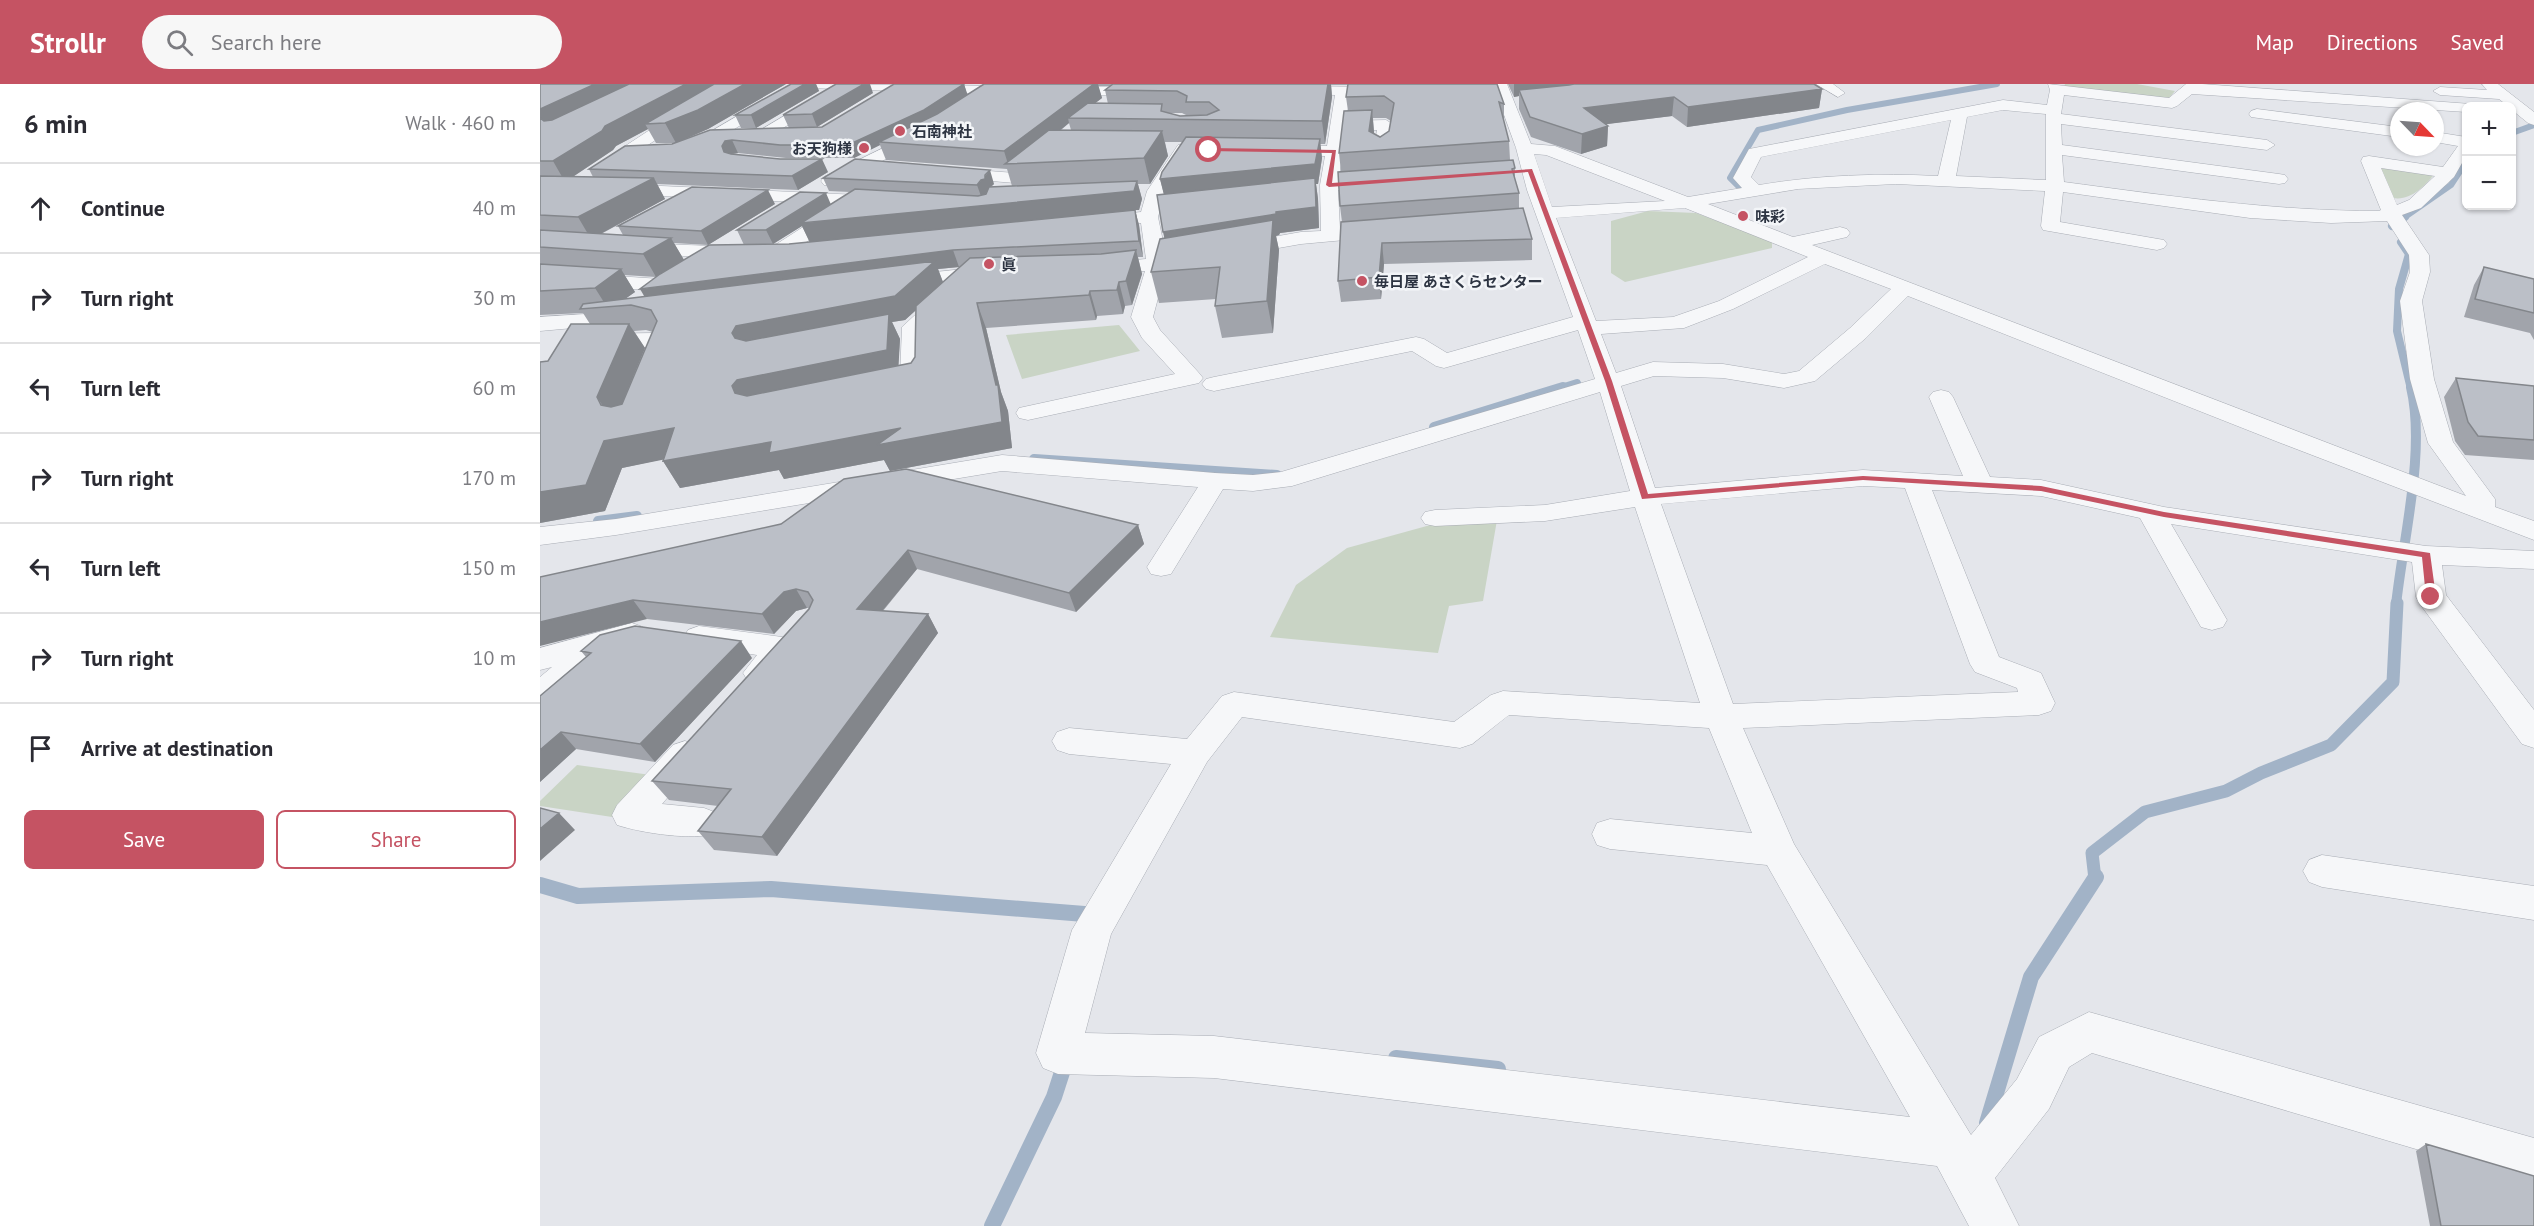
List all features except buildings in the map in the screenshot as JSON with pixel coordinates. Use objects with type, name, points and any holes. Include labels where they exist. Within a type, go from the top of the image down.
[{"type":"street","points":[[540,207],[671,123],[744,84]]},
{"type":"street","points":[[1823,84],[1838,93]]},
{"type":"street","points":[[2332,84],[2502,95]]},
{"type":"street","points":[[2489,84],[2523,117]]},
{"type":"street","points":[[762,134],[845,85]]},
{"type":"street","points":[[696,142],[713,135],[799,87],[845,85],[991,90],[1044,88],[1123,91],[1153,89]]},
{"type":"street","points":[[2172,103],[2192,86],[2462,107]]},
{"type":"street","points":[[876,100],[898,87]]},
{"type":"street","points":[[2157,244],[2050,226],[2055,186],[2056,87],[2193,106]]},
{"type":"street","points":[[1331,236],[1325,189],[1338,126],[1354,89]]},
{"type":"street","points":[[970,105],[991,90]]},
{"type":"street","points":[[1277,90],[1403,91]]},
{"type":"street","points":[[1105,106],[1123,91]]},
{"type":"street","points":[[1483,92],[1503,93],[1525,102]]},
{"type":"street","points":[[1503,93],[1524,148],[1521,171],[1546,216],[1608,381],[1645,497],[1721,717],[1778,851],[1959,1160],[1995,1226]]},
{"type":"street","points":[[1755,191],[1742,178],[1755,153],[2003,105],[2267,145]]},
{"type":"street","points":[[2292,214],[2267,145],[2251,113],[2390,131]]},
{"type":"street","points":[[1950,181],[1947,176],[1960,114]]},
{"type":"street","points":[[1338,126],[1386,125],[1381,153]]},
{"type":"street","points":[[774,215],[857,165],[936,127]]},
{"type":"street","points":[[713,135],[799,134]]},
{"type":"street","points":[[2444,138],[2462,141]]},
{"type":"street","points":[[1524,148],[1549,150],[1793,243],[2235,418],[2534,531]]},
{"type":"street","points":[[1028,413],[1191,378],[1150,333],[1142,317],[1156,264],[1152,206],[1184,149]]},
{"type":"street","points":[[2054,149],[2279,179]]},
{"type":"street","points":[[1266,150],[1334,151]]},
{"type":"street","points":[[623,152],[656,151]]},
{"type":"street","points":[[1523,221],[1546,216],[1666,206],[1798,184],[1853,180],[1950,181],[2055,186],[2250,212],[2381,217],[2415,204],[2448,173],[2462,151]]},
{"type":"street","points":[[2401,156],[2402,166]]},
{"type":"street","points":[[2448,173],[2369,161],[2392,214],[2419,255],[2420,272],[2411,301],[2422,379],[2441,442],[2482,499],[2481,511]]},
{"type":"street","points":[[826,165],[888,168]]},
{"type":"street","points":[[998,192],[1030,166]]},
{"type":"street","points":[[934,172],[1015,178]]},
{"type":"street","points":[[1325,189],[1398,180]]},
{"type":"street","points":[[540,189],[804,196],[893,202]]},
{"type":"street","points":[[665,208],[695,192]]},
{"type":"street","points":[[1132,192],[1152,206]]},
{"type":"street","points":[[777,253],[859,200]]},
{"type":"street","points":[[1080,225],[1152,206],[1175,207]]},
{"type":"street","points":[[1084,269],[1156,264],[1301,238],[1400,231]]},
{"type":"street","points":[[616,319],[676,276],[744,234]]},
{"type":"street","points":[[1793,243],[1839,234]]},
{"type":"street","points":[[616,248],[714,253],[809,251]]},
{"type":"street","points":[[1214,384],[1416,344],[1444,361],[1586,324],[1676,323],[1726,305],[1825,256]]},
{"type":"street","points":[[866,392],[910,393],[902,329],[966,268]]},
{"type":"street","points":[[880,284],[966,268],[1016,270]]},
{"type":"street","points":[[540,278],[676,276]]},
{"type":"street","points":[[540,537],[696,514],[1002,463],[1215,481],[1253,483],[1283,480],[1653,369],[1723,371],[1784,381],[1807,376],[1858,333],[1905,287]]},
{"type":"street","points":[[540,324],[650,315]]},
{"type":"street","points":[[574,322],[565,336],[572,342],[645,339],[657,342],[659,347],[641,391]]},
{"type":"street","points":[[1941,397],[1980,485]]},
{"type":"street","points":[[1435,518],[1545,513],[1645,497],[1863,478],[2041,489],[2150,512],[2426,555],[2534,560]]},
{"type":"street","points":[[1161,567],[1215,481]]},
{"type":"street","points":[[1915,481],[1986,664],[2030,681],[2039,704],[1721,717],[1503,703],[1460,735],[1233,704],[1195,753],[1092,930],[1058,1053],[1214,1057],[1959,1160],[2032,1094],[2054,1052],[2089,1032],[2534,1161]]},
{"type":"street","points":[[2150,512],[2212,620]]},
{"type":"street","points":[[2426,555],[2431,597],[2534,735]]},
{"type":"street","points":[[540,659],[648,630],[665,633],[792,638],[742,692]]},
{"type":"street","points":[[540,694],[601,642]]},
{"type":"street","points":[[702,736],[630,815],[704,823]]},
{"type":"street","points":[[1069,741],[1195,753]]},
{"type":"street","points":[[1610,834],[1778,851]]},
{"type":"street","points":[[2322,871],[2534,903]]},
{"type":"green space","points":[[2065,84],[2137,84],[2175,91],[2169,98],[2064,87]]},
{"type":"green space","points":[[2379,164],[2436,172],[2412,195],[2393,198]]},
{"type":"green space","points":[[1648,211],[1696,213],[1772,241],[1772,248],[1625,282],[1611,273],[1611,221]]},
{"type":"green space","points":[[1119,325],[1140,351],[1022,379],[1006,335]]},
{"type":"green space","points":[[1497,520],[1483,601],[1449,606],[1438,653],[1270,637],[1296,585],[1347,548],[1434,524]]},
{"type":"green space","points":[[577,765],[651,775],[612,817],[540,806],[540,801]]},
{"type":"waterway","points":[[1739,187],[1730,178],[1758,130],[1847,110],[1997,84]]},
{"type":"waterway","points":[[2516,132],[2534,125]]},
{"type":"waterway","points":[[2402,219],[2451,185],[2462,168]]},
{"type":"waterway","points":[[2392,226],[2405,217]]},
{"type":"waterway","points":[[2401,242],[2409,254],[2399,289],[2397,331],[2411,389]]},
{"type":"waterway","points":[[1558,389],[1577,383]]},
{"type":"waterway","points":[[1434,427],[1563,387]]},
{"type":"waterway","points":[[2396,605],[2415,467],[2415,412],[2411,387]]},
{"type":"waterway","points":[[1034,459],[1277,475]]},
{"type":"waterway","points":[[598,521],[637,516]]},
{"type":"waterway","points":[[2095,879],[2092,853],[2145,812],[2226,791],[2261,773],[2331,745],[2393,682],[2397,603]]},
{"type":"waterway","points":[[1987,1123],[2031,977],[2095,879]]},
{"type":"waterway","points":[[540,885],[578,896],[771,889],[1097,915]]},
{"type":"waterway","points":[[1396,1058],[1498,1069]]},
{"type":"waterway","points":[[992,1226],[1054,1097],[1066,1060]]},
{"type":"place","name":"石南神社","points":[[900,131]]},
{"type":"place","name":"お天狗様","points":[[864,148]]},
{"type":"place","name":"味彩","points":[[1743,216]]},
{"type":"place","name":"眞","points":[[989,264]]},
{"type":"place","name":"毎日屋 あさくらセンター","points":[[1362,281]]},
{"type":"route","points":[[1209,150],[1334,151],[1329,185],[1530,170],[1608,381],[1645,497],[1863,478],[2041,489],[2164,514],[2426,555],[2431,597]]}]
